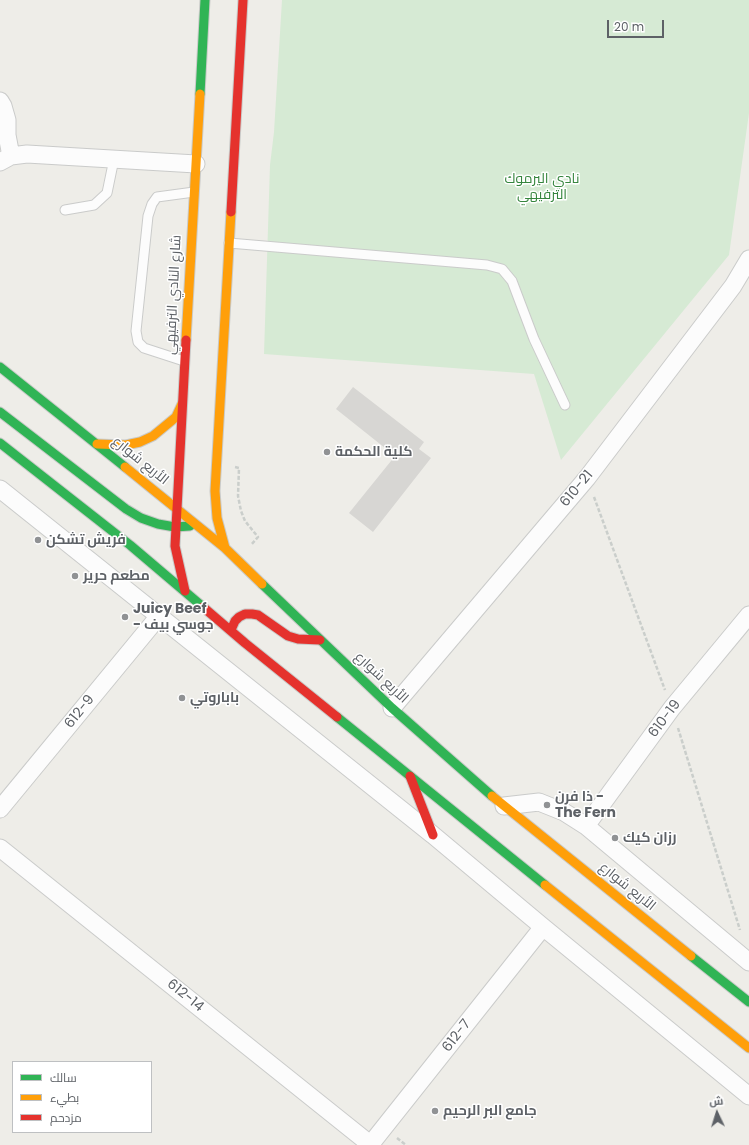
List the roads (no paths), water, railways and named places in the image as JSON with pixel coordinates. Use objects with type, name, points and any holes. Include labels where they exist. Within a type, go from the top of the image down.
[{"type":"main road","name":"شارع النادي الترفيهي","points":[[184,591],[175,546],[175,527],[205,0]]},
{"type":"main road","points":[[225,548],[218,518],[215,491],[243,0]]},
{"type":"main road","name":"الأربع شوارع","points":[[0,367],[225,548],[392,708],[504,806],[749,1002]]},
{"type":"main road","points":[[97,444],[126,445],[140,442],[153,436],[176,417],[182,404]]},
{"type":"main road","points":[[0,412],[126,509],[141,518],[158,524],[175,527],[197,525],[218,518]]},
{"type":"main road","points":[[0,442],[130,545],[231,630],[410,776],[749,1048]]},
{"type":"main road","points":[[144,483],[144,495]]},
{"type":"main road","points":[[126,509],[137,505]]},
{"type":"main road","points":[[231,630],[235,621],[239,617],[245,614],[252,614],[258,615],[288,636],[298,639],[320,640]]},
{"type":"main road","points":[[410,776],[434,835]]},
{"type":"street","points":[[0,101],[7,120],[5,159],[27,154],[196,164]]},
{"type":"street","name":"610-21","points":[[392,708],[587,478],[733,286],[749,259]]},
{"type":"street","points":[[0,489],[434,835],[543,927],[749,1096]]},
{"type":"street","name":"610-19","points":[[586,826],[672,708],[749,615]]},
{"type":"street","name":"612-9","points":[[0,809],[159,616]]},
{"type":"street","points":[[504,806],[539,802],[564,812],[586,826],[749,962]]},
{"type":"street","name":"612-14","points":[[0,848],[371,1145]]},
{"type":"street","name":"612-7","points":[[371,1145],[543,927]]},
{"type":"lane","points":[[66,210],[94,205],[107,193],[114,159]]},
{"type":"lane","points":[[185,361],[144,348],[138,342],[136,331],[148,216],[152,204],[157,197],[194,192]]},
{"type":"lane","points":[[229,243],[487,265],[502,269],[512,281],[534,339],[565,405]]},
{"type":"place","name":"كلية الحكمة","points":[[327,452]]},
{"type":"place","name":"فريش تشكن","points":[[38,540]]},
{"type":"place","name":"مطعم حرير","points":[[75,576]]},
{"type":"place","name":"Juicy Beef - جوسي بيف","points":[[125,617]]},
{"type":"place","name":"باباروتي","points":[[182,698]]},
{"type":"place","name":"ذا فرن - The Fern","points":[[547,805]]},
{"type":"place","name":"رزان كيك","points":[[615,838]]},
{"type":"place","name":"جامع البر الرحيم","points":[[435,1111]]},
{"type":"park label","name":"نادي اليرموك الترفيهي","points":[[542,188]]}]
